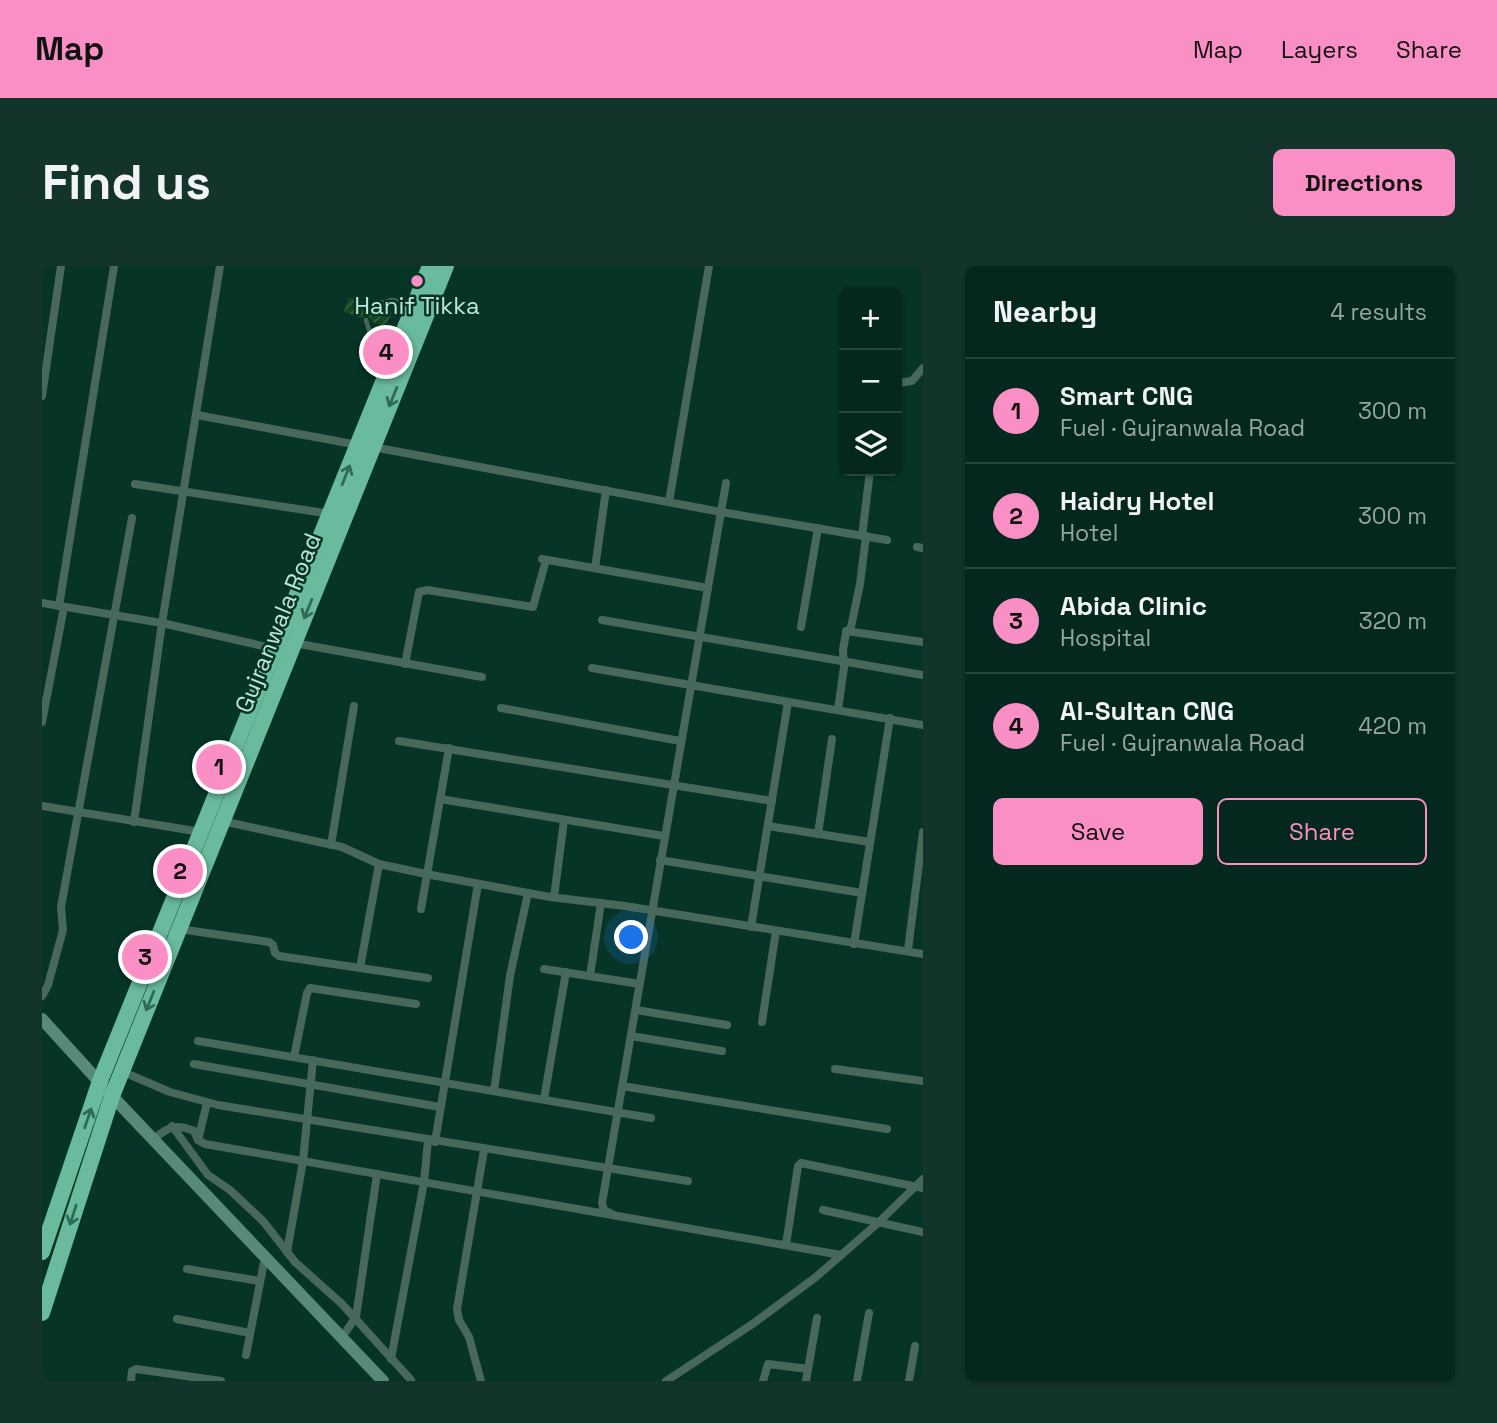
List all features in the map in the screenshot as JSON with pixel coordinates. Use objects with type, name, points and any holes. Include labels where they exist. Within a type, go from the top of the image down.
[{"type":"highway","name":"Gujranwala Road","points":[[42,1313],[112,1096],[294,643],[366,446],[420,310],[430,266]]},
{"type":"highway","name":"Gujranwala Road","points":[[42,1252],[48,1219],[100,1081],[331,514],[366,446],[392,361],[446,266]]},
{"type":"main road","points":[[42,1019],[383,1381]]},
{"type":"street","points":[[42,396],[61,266]]},
{"type":"street","points":[[42,722],[114,266]]},
{"type":"street","points":[[134,822],[162,624],[220,266]]},
{"type":"street","points":[[669,502],[709,266]]},
{"type":"street","points":[[902,383],[912,382],[923,368]]},
{"type":"street","points":[[197,415],[887,540]]},
{"type":"street","points":[[838,710],[846,631],[851,627],[860,584],[870,476]]},
{"type":"street","points":[[616,1216],[602,1206],[726,483]]},
{"type":"street","points":[[135,484],[331,514]]},
{"type":"street","points":[[594,568],[606,490]]},
{"type":"street","points":[[42,996],[48,985],[63,930],[61,907],[132,518]]},
{"type":"street","points":[[801,627],[818,528]]},
{"type":"street","points":[[405,664],[419,592],[427,590],[531,608],[534,606],[544,560],[708,588]]},
{"type":"street","points":[[42,603],[162,624],[276,649]]},
{"type":"street","points":[[602,620],[923,675]]},
{"type":"street","points":[[846,631],[923,642]]},
{"type":"street","points":[[294,643],[482,677]]},
{"type":"street","points":[[592,668],[923,725]]},
{"type":"street","points":[[751,927],[788,702]]},
{"type":"street","points":[[331,845],[354,706]]},
{"type":"street","points":[[501,708],[680,741]]},
{"type":"street","points":[[854,944],[890,718]]},
{"type":"street","points":[[818,834],[832,739]]},
{"type":"street","points":[[399,741],[772,801]]},
{"type":"street","points":[[421,909],[449,748]]},
{"type":"street","points":[[440,799],[664,836]]},
{"type":"street","points":[[42,806],[202,832]]},
{"type":"street","points":[[554,897],[564,820]]},
{"type":"street","points":[[222,821],[342,847],[379,864],[478,884],[923,954]]},
{"type":"street","points":[[768,826],[870,842]]},
{"type":"street","points":[[908,950],[923,832]]},
{"type":"street","points":[[660,860],[862,893]]},
{"type":"street","points":[[360,968],[379,864]]},
{"type":"street","points":[[391,1359],[431,1141],[440,1107],[478,884]]},
{"type":"street","points":[[494,1091],[512,968],[528,893]]},
{"type":"street","points":[[590,976],[601,903]]},
{"type":"street","points":[[179,929],[269,942],[279,956],[429,978]]},
{"type":"street","points":[[762,1022],[776,931]]},
{"type":"street","points":[[544,969],[640,984]]},
{"type":"street","points":[[544,1100],[566,972]]},
{"type":"street","points":[[294,1057],[310,989],[416,1004]]},
{"type":"street","points":[[636,1010],[727,1024]]},
{"type":"street","points":[[631,1036],[722,1051]]},
{"type":"street","points":[[198,1041],[651,1118]]},
{"type":"street","points":[[276,1269],[288,1254],[303,1161],[313,1060]]},
{"type":"street","points":[[194,1064],[440,1107]]},
{"type":"street","points":[[835,1069],[923,1081]]},
{"type":"street","points":[[121,1072],[170,1092],[207,1103],[688,1181]]},
{"type":"street","points":[[622,1086],[887,1129]]},
{"type":"street","points":[[198,1139],[207,1103]]},
{"type":"street","points":[[153,1139],[172,1126],[192,1129],[205,1144],[841,1255]]},
{"type":"street","points":[[172,1126],[208,1175],[230,1190],[263,1221],[288,1254],[342,1304],[411,1380]]},
{"type":"street","points":[[481,1381],[470,1338],[459,1320],[457,1310],[484,1150]]},
{"type":"street","points":[[786,1245],[800,1163],[919,1188]]},
{"type":"street","points":[[342,1338],[355,1320],[377,1174]]},
{"type":"street","points":[[666,1381],[754,1323],[816,1277],[919,1188],[923,1179]]},
{"type":"street","points":[[823,1210],[923,1232]]},
{"type":"street","points":[[246,1354],[265,1257]]},
{"type":"street","points":[[187,1269],[260,1281]]},
{"type":"street","points":[[857,1381],[869,1313]]},
{"type":"street","points":[[806,1381],[817,1318]]},
{"type":"street","points":[[177,1319],[250,1333]]},
{"type":"street","points":[[909,1381],[915,1346]]},
{"type":"street","points":[[763,1381],[768,1364],[808,1369]]},
{"type":"street","points":[[131,1381],[132,1371],[136,1369],[221,1381]]},
{"type":"lane","points":[[373,306],[392,300],[420,310]]},
{"type":"lane","points":[[366,320],[372,340],[392,361]]},
{"type":"building","points":[[349,297],[368,304],[371,309],[380,308],[392,312],[385,327],[372,322],[368,316],[362,318],[344,312]]},
{"type":"place","name":"Hanif Tikka","points":[[417,281]]},
{"type":"place","name":"Al-Sultan CNG","points":[[386,352]]},
{"type":"place","name":"Smart CNG","points":[[219,767]]},
{"type":"place","name":"Haidry Hotel","points":[[180,871]]},
{"type":"place","name":"Abida Clinic","points":[[145,957]]}]
